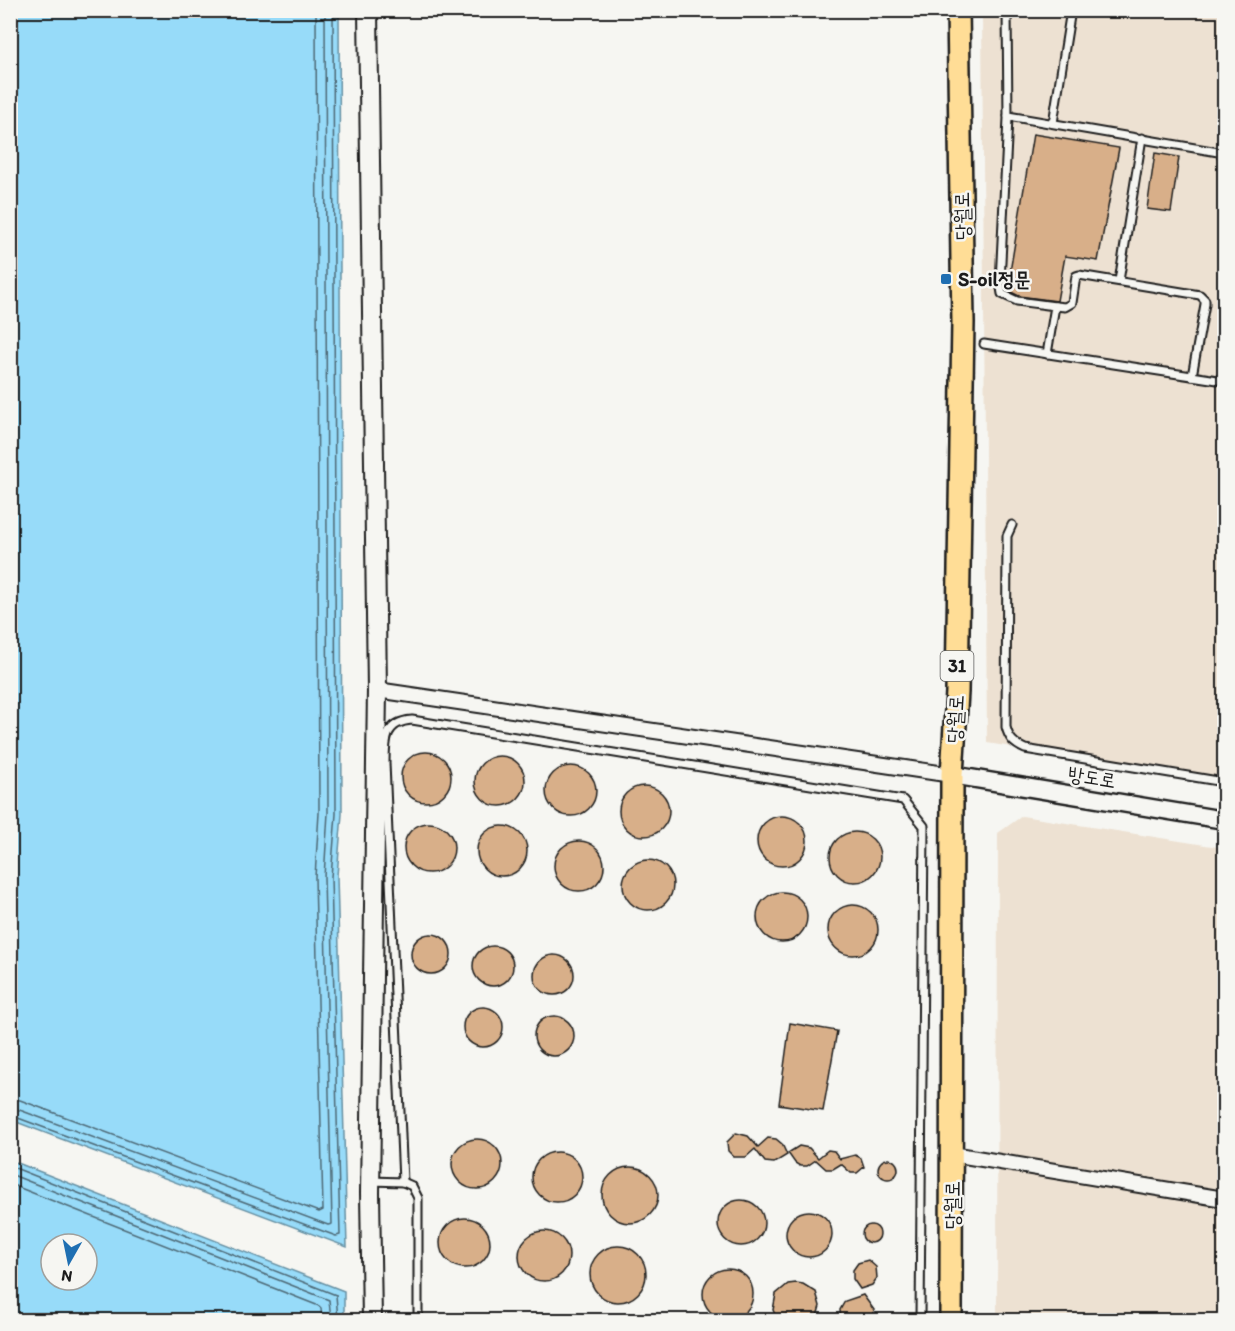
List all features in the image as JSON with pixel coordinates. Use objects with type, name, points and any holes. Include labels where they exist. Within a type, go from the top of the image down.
[{"type":"main road","points":[[368,10],[377,690],[371,1181],[372,1320]]},
{"type":"main road","name":"당월로","points":[[951,1320],[952,776],[957,680],[963,322],[958,10]]},
{"type":"street","points":[[377,690],[952,776]]},
{"type":"street","name":"방도로","points":[[952,776],[1224,820]]},
{"type":"street","points":[[952,1154],[1224,1199]]},
{"type":"lane","points":[[1007,10],[1008,116],[1000,282],[1002,294],[1017,301],[1065,307],[1072,303],[1076,276],[1079,275],[1203,297],[1205,304],[1192,376]]},
{"type":"lane","points":[[1053,123],[1071,10]]},
{"type":"lane","points":[[1008,116],[1224,153]]},
{"type":"lane","points":[[1119,282],[1142,138]]},
{"type":"lane","points":[[1047,354],[1055,306]]},
{"type":"lane","points":[[984,344],[1224,381]]},
{"type":"lane","points":[[1012,525],[1007,536],[1006,727],[1008,735],[1015,744],[1025,749],[1224,782]]},
{"type":"lane","points":[[403,1182],[385,763],[385,744],[390,729],[400,721],[412,720],[903,801],[924,826],[920,1320]]},
{"type":"lane","points":[[371,1181],[403,1182],[412,1186],[418,1198],[418,1320]]},
{"type":"shaded area","points":[[982,11],[1224,11],[1224,780],[987,743]]},
{"type":"shaded area","points":[[1022,816],[1224,848],[1224,1320],[997,1320],[998,833]]},
{"type":"water","points":[[10,11],[339,11],[342,814],[337,876],[347,1247],[11,1120]]},
{"type":"water","points":[[10,1160],[344,1291],[344,1320],[11,1320]]},
{"type":"building","points":[[1033,134],[1119,148],[1098,261],[1065,256],[1057,301],[1019,296],[1007,290]]},
{"type":"building","points":[[1155,153],[1179,157],[1171,212],[1147,209]]},
{"type":"building","points":[[426,752],[444,759],[451,777],[444,795],[426,802],[408,795],[401,777],[408,759]]},
{"type":"building","points":[[500,756],[518,763],[525,781],[518,799],[500,806],[482,799],[475,781],[482,763]]},
{"type":"building","points":[[571,766],[589,773],[596,791],[589,809],[571,816],[553,809],[546,791],[553,773]]},
{"type":"building","points":[[644,786],[662,793],[669,811],[662,829],[644,836],[626,829],[619,811],[626,793]]},
{"type":"building","points":[[782,816],[800,823],[807,841],[800,859],[782,866],[764,859],[757,841],[764,823]]},
{"type":"building","points":[[429,823],[447,830],[454,848],[447,866],[429,873],[411,866],[404,848],[411,830]]},
{"type":"building","points":[[502,826],[520,833],[527,851],[520,869],[502,876],[484,869],[477,851],[484,833]]},
{"type":"building","points":[[855,832],[873,839],[880,857],[873,875],[855,882],[837,875],[830,857],[837,839]]},
{"type":"building","points":[[579,841],[597,848],[604,866],[597,884],[579,891],[561,884],[554,866],[561,848]]},
{"type":"building","points":[[648,860],[666,867],[673,885],[666,903],[648,910],[630,903],[623,885],[630,867]]},
{"type":"building","points":[[782,892],[800,899],[807,917],[800,935],[782,942],[764,935],[757,917],[764,899]]},
{"type":"building","points":[[853,905],[871,912],[878,930],[871,948],[853,955],[835,948],[828,930],[835,912]]},
{"type":"building","points":[[431,934],[445,940],[451,954],[445,968],[431,974],[417,968],[411,954],[417,940]]},
{"type":"building","points":[[493,946],[507,952],[513,966],[507,980],[493,986],[479,980],[473,966],[479,952]]},
{"type":"building","points":[[554,955],[568,961],[574,975],[568,989],[554,995],[540,989],[534,975],[540,961]]},
{"type":"building","points":[[483,1007],[497,1013],[503,1027],[497,1041],[483,1047],[469,1041],[463,1027],[469,1013]]},
{"type":"building","points":[[554,1016],[568,1022],[574,1036],[568,1050],[554,1056],[540,1050],[534,1036],[540,1022]]},
{"type":"building","points":[[790,1023],[837,1031],[823,1111],[779,1104]]},
{"type":"building","points":[[736,1133],[748,1136],[758,1147],[768,1138],[776,1139],[782,1144],[787,1155],[774,1163],[765,1162],[755,1149],[746,1157],[734,1157],[728,1151],[727,1142]]},
{"type":"building","points":[[477,1139],[495,1146],[502,1164],[495,1182],[477,1189],[459,1182],[452,1164],[459,1146]]},
{"type":"building","points":[[799,1146],[809,1148],[818,1158],[828,1150],[834,1151],[840,1159],[855,1155],[861,1158],[864,1167],[857,1173],[851,1173],[841,1164],[833,1169],[826,1169],[816,1160],[807,1166],[800,1166],[788,1153]]},
{"type":"building","points":[[557,1152],[575,1159],[582,1177],[575,1195],[557,1202],[539,1195],[532,1177],[539,1159]]},
{"type":"building","points":[[888,1159],[895,1162],[898,1169],[895,1176],[888,1179],[881,1176],[878,1169],[881,1162]]},
{"type":"building","points":[[630,1167],[641,1169],[650,1175],[656,1184],[658,1195],[656,1206],[650,1215],[641,1221],[630,1223],[619,1221],[610,1215],[604,1206],[602,1195],[604,1184],[610,1175],[619,1169]]},
{"type":"building","points":[[741,1200],[750,1201],[758,1206],[763,1214],[763,1232],[758,1240],[750,1245],[741,1246],[732,1245],[724,1240],[719,1232],[718,1223],[719,1214],[724,1206],[732,1201]]},
{"type":"building","points":[[809,1211],[818,1212],[826,1217],[831,1225],[831,1243],[826,1251],[818,1256],[809,1257],[800,1256],[792,1251],[787,1243],[786,1234],[787,1225],[792,1217],[800,1212]]},
{"type":"building","points":[[465,1218],[483,1225],[490,1243],[483,1261],[465,1268],[447,1261],[440,1243],[447,1225]]},
{"type":"building","points":[[867,1225],[875,1225],[880,1230],[878,1241],[867,1243],[862,1238],[862,1230]]},
{"type":"building","points":[[544,1231],[562,1238],[569,1256],[562,1274],[544,1281],[526,1274],[519,1256],[526,1238]]},
{"type":"building","points":[[618,1246],[629,1248],[638,1254],[644,1263],[646,1274],[644,1285],[638,1294],[629,1300],[618,1302],[607,1300],[598,1294],[592,1285],[590,1274],[592,1263],[598,1254],[607,1248]]},
{"type":"building","points":[[868,1260],[876,1267],[877,1278],[872,1285],[860,1289],[853,1279],[853,1270],[858,1263]]},
{"type":"building","points":[[728,1269],[746,1276],[753,1294],[746,1312],[728,1319],[710,1312],[703,1294],[710,1276]]},
{"type":"building","points":[[788,1284],[803,1284],[816,1292],[820,1306],[816,1320],[778,1320],[776,1317],[773,1310],[776,1294]]},
{"type":"building","points":[[863,1295],[874,1310],[873,1320],[841,1320],[840,1310],[845,1301]]},
{"type":"place","name":"S-oil정문","points":[[946,279]]}]
